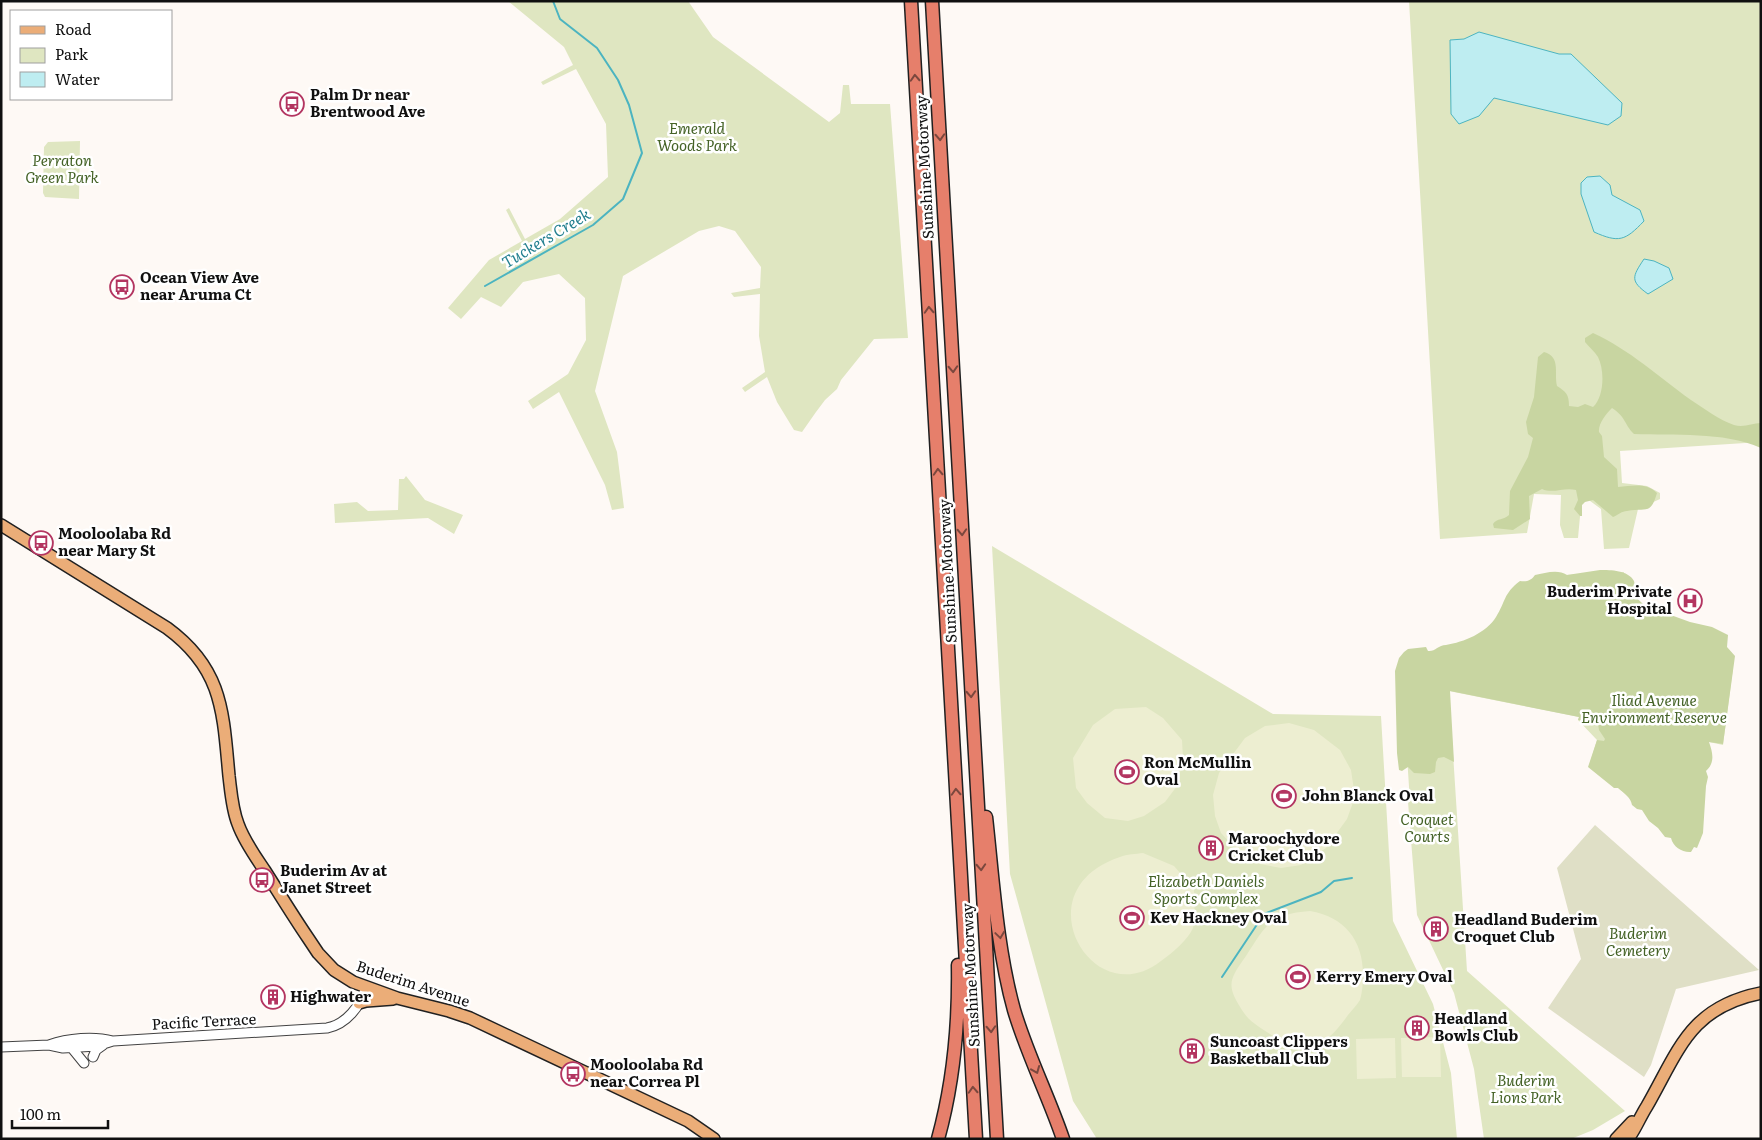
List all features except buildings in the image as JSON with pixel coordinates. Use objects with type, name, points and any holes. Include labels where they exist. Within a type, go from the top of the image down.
[{"type":"highway","name":"Sunshine Motorway","points":[[911,1],[976,1139]]},
{"type":"highway","name":"Sunshine Motorway","points":[[932,1],[997,1139]]},
{"type":"highway","points":[[976,766],[982,779],[998,920],[1009,991],[1020,1030],[1063,1139]]},
{"type":"highway","points":[[938,1139],[952,1077],[957,1030],[957,918],[954,858],[958,841]]},
{"type":"main road","name":"Buderim Avenue","points":[[1,525],[166,628],[178,636],[198,656],[206,668],[219,696],[223,714],[232,802],[238,824],[247,843],[318,953],[342,976],[366,988],[449,1010],[470,1018],[688,1121],[714,1139]]},
{"type":"main road","points":[[1628,1139],[1640,1122],[1645,1108],[1673,1057],[1694,1027],[1717,1008],[1746,996],[1761,993]]},
{"type":"main road","points":[[359,1003],[398,998]]},
{"type":"main road","points":[[1616,1139],[1645,1108]]},
{"type":"street","name":"Pacific Terrace","points":[[49,1045],[60,1041],[103,1038],[113,1041],[327,1028],[336,1026],[350,1015],[359,1003],[366,988]]},
{"type":"street","name":"Pacific Terrace","points":[[1,1047],[49,1045],[63,1048],[104,1045],[113,1041]]},
{"type":"street","points":[[93,1057],[96,1050],[104,1045]]},
{"type":"street","points":[[70,1047],[84,1063]]},
{"type":"green space","name":"Emerald Woods Park","points":[[508,1],[688,1],[713,37],[829,122],[840,113],[843,85],[849,85],[851,104],[890,104],[908,338],[874,339],[802,432],[794,430],[777,402],[767,377],[745,392],[742,388],[765,372],[759,336],[760,294],[734,297],[731,293],[760,288],[761,267],[735,231],[719,226],[699,231],[623,276],[595,391],[617,452],[624,508],[612,510],[605,485],[559,392],[533,409],[528,401],[568,374],[586,340],[585,298],[559,274],[523,282],[501,307],[481,297],[461,319],[448,308],[489,260],[522,241],[506,210],[509,208],[525,239],[560,219],[608,177],[606,124],[576,69],[543,85],[541,82],[573,65],[564,47]]},
{"type":"green space","points":[[1409,1],[1761,1],[1761,442],[1620,451],[1622,483],[1647,486],[1660,493],[1660,499],[1638,509],[1629,548],[1604,549],[1601,509],[1582,495],[1578,538],[1564,538],[1560,525],[1561,495],[1534,494],[1527,533],[1440,539]]},
{"type":"green space","name":"Perraton Green Park","points":[[80,141],[79,199],[45,197],[43,193],[44,147],[48,142]]},
{"type":"green space","points":[[1593,333],[1619,347],[1691,400],[1723,420],[1738,426],[1761,423],[1761,448],[1730,439],[1714,437],[1634,434],[1623,418],[1612,408],[1603,419],[1599,429],[1602,436],[1604,457],[1617,469],[1618,487],[1644,486],[1657,493],[1650,508],[1625,511],[1613,517],[1593,500],[1582,505],[1582,516],[1580,516],[1574,509],[1578,500],[1576,490],[1550,491],[1542,489],[1529,496],[1530,519],[1513,530],[1494,528],[1493,524],[1495,522],[1509,515],[1510,491],[1528,457],[1533,438],[1528,434],[1526,422],[1534,397],[1538,357],[1544,352],[1553,357],[1556,366],[1557,386],[1566,394],[1569,406],[1578,407],[1585,404],[1593,407],[1597,403],[1601,390],[1602,369],[1598,357],[1585,342],[1585,338]]},
{"type":"green space","points":[[406,476],[425,500],[463,515],[454,534],[428,518],[335,523],[334,504],[357,502],[368,511],[398,510],[399,479],[404,479]]},
{"type":"green space","name":"Elizabeth Daniels Sports Complex","points":[[992,546],[1273,714],[1381,716],[1393,921],[1433,1004],[1451,1073],[1457,1139],[1097,1139],[1073,1101],[1010,874]]},
{"type":"green space","name":"Iliad Avenue Environment Reserve","points":[[1600,570],[1619,571],[1631,577],[1634,582],[1635,595],[1646,606],[1690,622],[1712,627],[1728,635],[1727,647],[1735,656],[1723,744],[1709,742],[1712,758],[1711,765],[1706,771],[1708,777],[1703,833],[1697,848],[1694,847],[1691,852],[1685,852],[1676,847],[1671,838],[1665,837],[1649,821],[1642,810],[1632,805],[1625,794],[1618,788],[1614,788],[1588,767],[1597,740],[1604,741],[1605,739],[1599,730],[1598,724],[1578,720],[1579,717],[1450,691],[1454,762],[1444,757],[1438,758],[1435,772],[1430,774],[1414,773],[1408,767],[1402,771],[1399,770],[1395,671],[1399,658],[1404,652],[1408,649],[1426,647],[1428,651],[1433,650],[1467,639],[1481,632],[1492,623],[1508,594],[1520,581],[1528,581],[1535,575],[1547,573],[1560,572],[1567,575]]},
{"type":"green space","name":"Iliad Avenue Environment Reserve","points":[[1624,572],[1613,629],[1733,668],[1723,745],[1709,742],[1699,837],[1681,843],[1590,763],[1597,740],[1578,720],[1579,717],[1449,691],[1467,971],[1625,1111],[1593,1130],[1571,1139],[1484,1139],[1474,1069],[1454,993],[1417,915],[1408,802],[1410,802],[1401,664],[1472,644],[1545,576]]},
{"type":"green space","name":"Ron McMullin Oval","points":[[1146,707],[1163,718],[1182,740],[1183,759],[1177,786],[1165,802],[1144,816],[1128,821],[1105,818],[1087,803],[1076,788],[1073,758],[1093,725],[1115,709]]},
{"type":"green space","name":"John Blanck Oval","points":[[1289,723],[1314,730],[1340,750],[1351,770],[1355,797],[1347,819],[1326,848],[1301,865],[1281,868],[1255,863],[1238,851],[1221,833],[1215,816],[1213,795],[1219,773],[1245,738],[1265,726]]},
{"type":"green space","name":"Buderim Cemetery","points":[[1595,825],[1759,970],[1676,989],[1651,1065],[1644,1077],[1548,1008],[1581,959],[1557,868]]},
{"type":"green space","name":"Kev Hackney Oval","points":[[1143,853],[1174,866],[1194,889],[1195,915],[1193,928],[1184,942],[1161,961],[1136,973],[1112,972],[1092,961],[1078,942],[1071,919],[1075,895],[1090,873],[1120,857]]},
{"type":"green space","name":"Kerry Emery Oval","points":[[1310,911],[1333,919],[1350,933],[1360,952],[1363,986],[1360,1000],[1333,1034],[1314,1046],[1297,1048],[1283,1043],[1249,1019],[1234,996],[1232,984],[1240,965],[1270,923],[1286,915]]},
{"type":"green space","points":[[1440,1037],[1441,1077],[1402,1077],[1401,1038]]},
{"type":"green space","points":[[1395,1038],[1396,1078],[1357,1079],[1356,1039]]},
{"type":"water","points":[[1479,32],[1559,54],[1571,54],[1622,103],[1621,116],[1608,125],[1494,98],[1479,116],[1459,124],[1451,114],[1450,40],[1464,39]]},
{"type":"water","points":[[1600,176],[1610,185],[1612,195],[1640,210],[1644,221],[1632,233],[1621,238],[1610,238],[1594,232],[1581,194],[1581,183],[1587,177]]},
{"type":"water","points":[[1644,259],[1654,261],[1669,268],[1673,279],[1648,294],[1638,286],[1635,278],[1637,270]]},
{"type":"waterway","name":"Tuckers Creek","points":[[485,286],[593,225],[623,199],[642,153],[629,105],[618,80],[597,48],[560,19],[553,1]]},
{"type":"waterway","points":[[1222,977],[1264,914],[1321,892],[1334,881],[1352,878]]},
{"type":"place","name":"Palm Dr near Brentwood Ave","points":[[292,104]]},
{"type":"place","name":"Ocean View Ave near Aruma Ct","points":[[122,287]]},
{"type":"place","name":"Mooloolaba Rd near Mary St","points":[[41,543]]},
{"type":"place","name":"Buderim Private Hospital","points":[[1690,601]]},
{"type":"place","name":"Ron McMullin Oval","points":[[1127,772]]},
{"type":"place","name":"John Blanck Oval","points":[[1284,796]]},
{"type":"place","name":"Maroochydore Cricket Club","points":[[1211,848]]},
{"type":"place","name":"Buderim Av at Janet Street","points":[[262,880]]},
{"type":"place","name":"Kev Hackney Oval","points":[[1132,918]]},
{"type":"place","name":"Headland Buderim Croquet Club","points":[[1436,929]]},
{"type":"place","name":"Kerry Emery Oval","points":[[1298,977]]},
{"type":"place","name":"Highwater","points":[[273,997]]},
{"type":"place","name":"Headland Bowls Club","points":[[1417,1028]]},
{"type":"place","name":"Suncoast Clippers Basketball Club","points":[[1192,1051]]},
{"type":"place","name":"Mooloolaba Rd near Correa Pl","points":[[573,1074]]},
{"type":"park label","name":"Croquet Courts","points":[[1427,828]]},
{"type":"park label","name":"Buderim Lions Park","points":[[1526,1090]]}]
